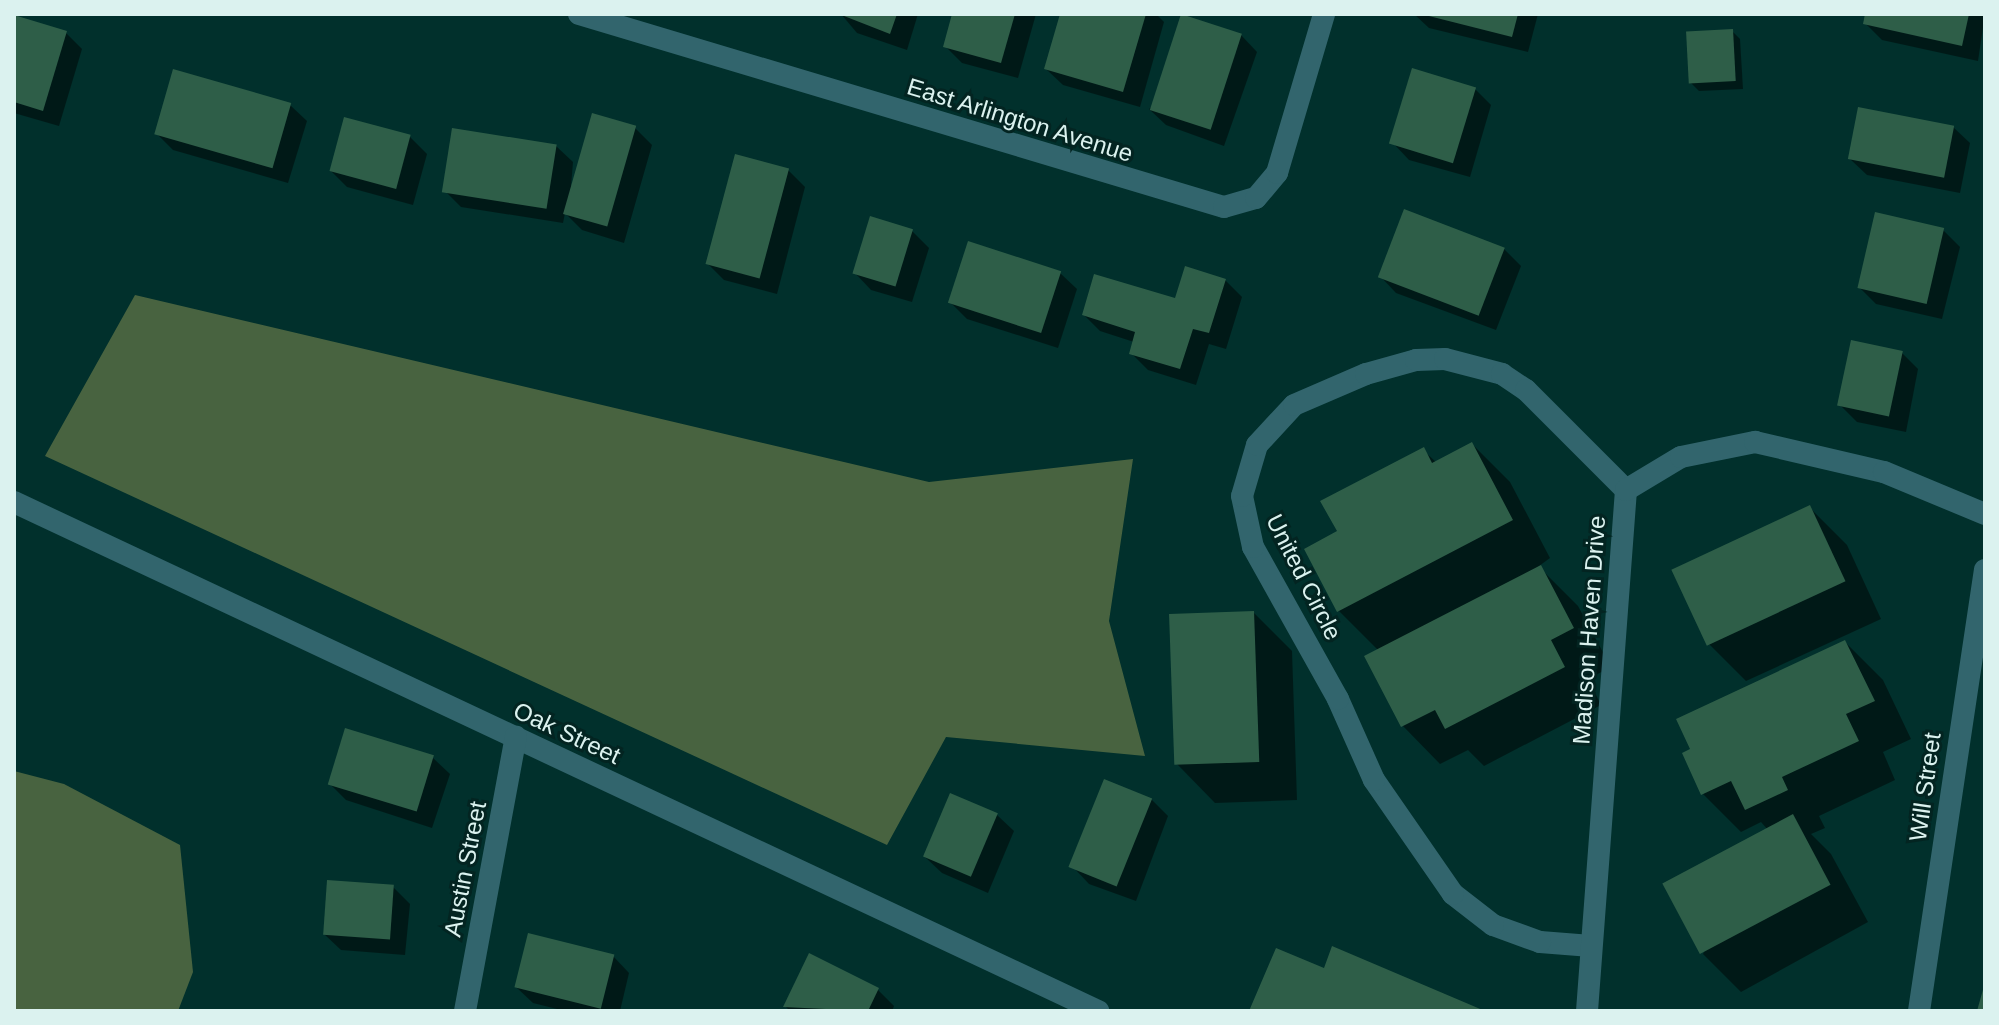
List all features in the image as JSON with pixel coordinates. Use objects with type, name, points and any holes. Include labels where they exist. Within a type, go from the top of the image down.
[{"type":"street","name":"East Arlington Avenue","points":[[579,14],[1224,207],[1256,198],[1277,173],[1324,14]]},
{"type":"street","name":"United Circle","points":[[1591,946],[1540,942],[1493,925],[1453,894],[1374,780],[1297,620],[1253,547],[1242,496],[1257,445],[1294,405],[1366,374],[1416,360],[1445,359],[1488,369],[1526,390],[1626,490]]},
{"type":"street","name":"Madison Haven Drive","points":[[1587,1011],[1626,490],[1681,457],[1755,442],[1884,472],[1985,514]]},
{"type":"street","name":"Oak Street","points":[[14,502],[1098,1011]]},
{"type":"street","name":"Will Street","points":[[1919,1011],[1985,570]]},
{"type":"street","name":"Austin Street","points":[[465,1011],[516,737]]},
{"type":"green space","points":[[135,295],[929,482],[1133,459],[1109,621],[1145,756],[946,737],[887,845],[45,456]]},
{"type":"green space","points":[[14,771],[64,784],[180,845],[193,972],[178,1011],[14,1011]]},
{"type":"building","points":[[839,14],[897,14],[890,34]]},
{"type":"building","points":[[952,14],[1015,14],[1001,63],[943,47]]},
{"type":"building","points":[[1060,14],[1146,14],[1123,92],[1044,69]]},
{"type":"building","points":[[1181,14],[1242,34],[1211,130],[1150,110]]},
{"type":"building","points":[[1421,14],[1518,14],[1512,37]]},
{"type":"building","points":[[1865,14],[1969,14],[1962,46],[1863,24]]},
{"type":"building","points":[[14,15],[67,31],[43,111],[14,102]]},
{"type":"building","points":[[1733,29],[1736,81],[1689,83],[1686,31]]},
{"type":"building","points":[[1412,68],[1476,88],[1453,163],[1389,144]]},
{"type":"building","points":[[173,69],[291,103],[272,168],[154,134]]},
{"type":"building","points":[[1858,107],[1954,126],[1944,178],[1848,159]]},
{"type":"building","points":[[592,113],[636,126],[607,227],[563,214]]},
{"type":"building","points":[[344,117],[411,135],[396,189],[330,171]]},
{"type":"building","points":[[452,128],[557,145],[547,209],[442,192]]},
{"type":"building","points":[[735,154],[789,168],[760,279],[705,264]]},
{"type":"building","points":[[1404,209],[1505,248],[1479,316],[1378,277]]},
{"type":"building","points":[[1875,212],[1944,228],[1927,304],[1857,288]]},
{"type":"building","points":[[870,216],[913,229],[895,287],[852,273]]},
{"type":"building","points":[[968,241],[1061,271],[1041,333],[948,303]]},
{"type":"building","points":[[1185,266],[1226,279],[1209,333],[1193,329],[1180,369],[1129,354],[1135,332],[1082,315],[1094,274],[1175,298]]},
{"type":"building","points":[[1851,340],[1903,351],[1889,417],[1837,406]]},
{"type":"building","points":[[1472,442],[1513,520],[1337,612],[1304,549],[1337,531],[1320,501],[1424,447],[1432,463]]},
{"type":"building","points":[[1810,505],[1845,581],[1707,646],[1671,570]]},
{"type":"building","points":[[1541,565],[1574,628],[1551,640],[1565,667],[1445,729],[1435,710],[1401,727],[1364,656]]},
{"type":"building","points":[[1254,611],[1259,762],[1174,765],[1169,614]]},
{"type":"building","points":[[1845,640],[1875,701],[1846,714],[1859,741],[1782,777],[1788,790],[1745,810],[1731,781],[1701,795],[1682,753],[1690,749],[1676,719]]},
{"type":"building","points":[[345,728],[434,755],[417,812],[328,784]]},
{"type":"building","points":[[1104,779],[1152,798],[1117,887],[1068,867]]},
{"type":"building","points":[[950,793],[998,813],[971,877],[923,857]]},
{"type":"building","points":[[1793,814],[1831,885],[1700,954],[1662,883]]},
{"type":"building","points":[[327,880],[394,885],[390,940],[323,935]]},
{"type":"building","points":[[528,933],[614,955],[601,1009],[514,987]]},
{"type":"building","points":[[1332,946],[1485,1011],[1249,1011],[1276,948],[1324,968]]},
{"type":"building","points":[[809,953],[879,988],[868,1011],[783,1007]]},
{"type":"building","points":[[1984,986],[1985,1011],[1977,1011]]}]
